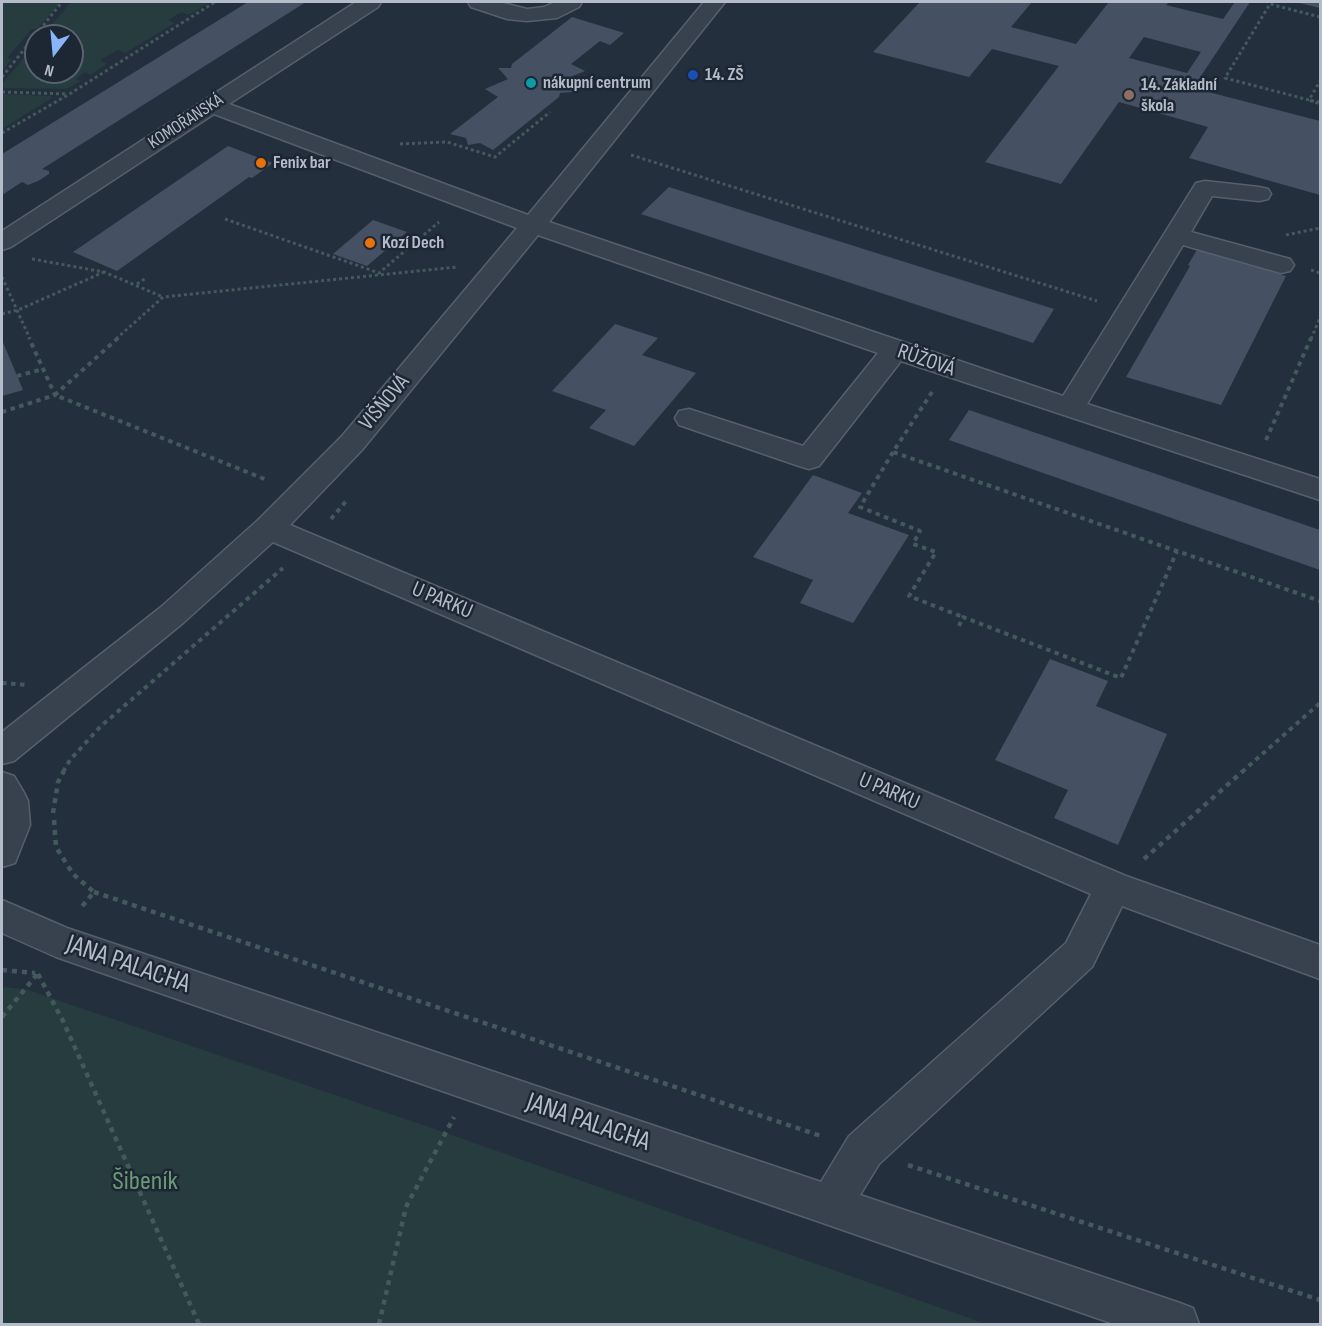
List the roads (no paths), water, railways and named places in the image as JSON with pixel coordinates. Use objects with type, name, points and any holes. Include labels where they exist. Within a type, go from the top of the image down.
[{"type":"street","name":"KOMOŘANSKÁ","points":[[2,242],[370,2]]},
{"type":"street","points":[[479,2],[515,14],[527,15],[549,13],[571,2]]},
{"type":"street","name":"VIŠŇOVÁ","points":[[2,751],[172,615],[269,528],[352,443],[714,2]]},
{"type":"street","name":"RŮŽOVÁ","points":[[211,105],[533,225],[947,368],[1320,490]]},
{"type":"street","points":[[1070,408],[1205,189],[1259,194]]},
{"type":"street","points":[[1175,235],[1281,265]]},
{"type":"street","points":[[688,418],[809,459],[895,350]]},
{"type":"street","name":"U PARKU","points":[[269,528],[1113,887],[1320,962]]},
{"type":"street","points":[[2,786],[10,801],[12,825],[2,852]]},
{"type":"street","points":[[830,1206],[864,1150],[1079,955],[1113,887]]},
{"type":"street","name":"JANA PALACHA","points":[[2,916],[56,941],[1177,1324]]},
{"type":"place","name":"14. ZŠ","points":[[693,75]]},
{"type":"place","name":"nákupní centrum","points":[[531,83]]},
{"type":"place","name":"14. Základní škola","points":[[1129,95]]},
{"type":"place","name":"Fenix bar","points":[[261,163]]},
{"type":"place","name":"Kozí Dech","points":[[370,243]]},
{"type":"park label","name":"Šibeník","points":[[145,1182]]}]
